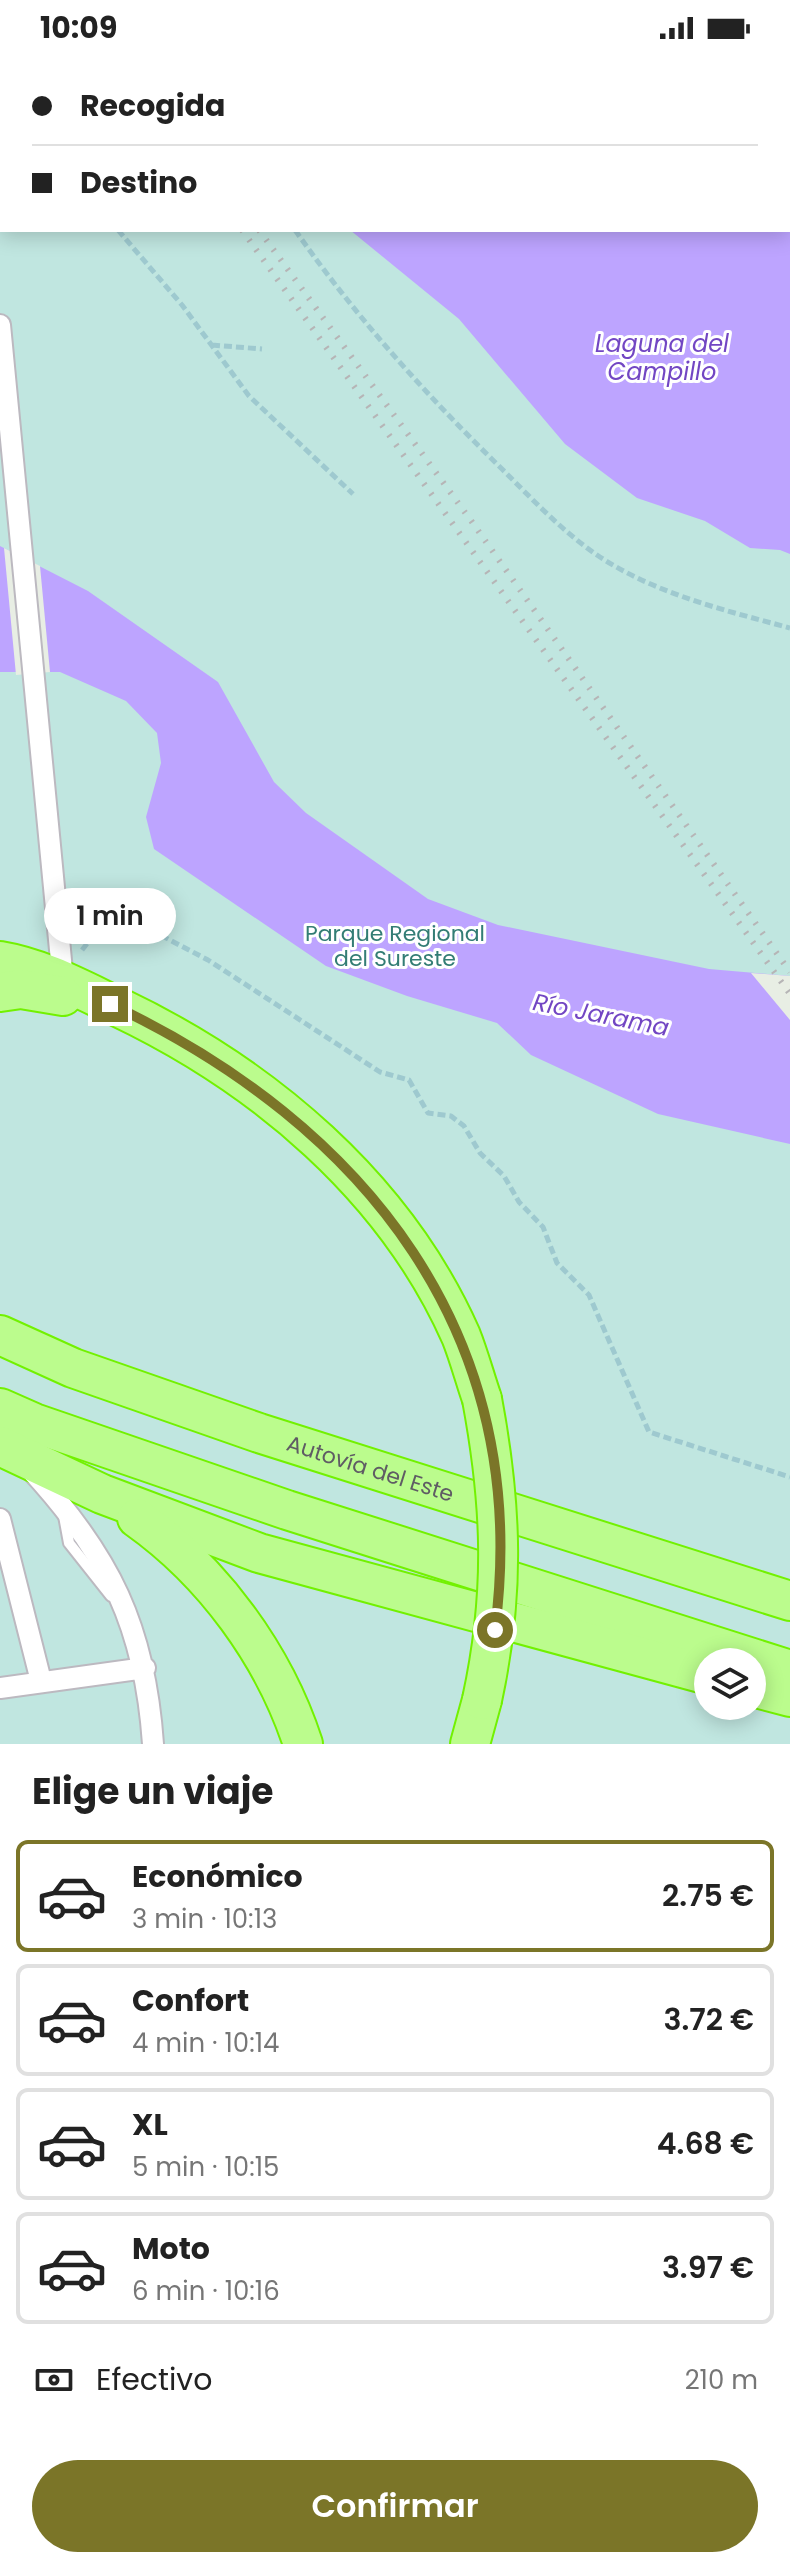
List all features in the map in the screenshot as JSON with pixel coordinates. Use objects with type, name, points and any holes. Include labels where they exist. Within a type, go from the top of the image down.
[{"type":"highway","points":[[0,961],[21,964],[69,990],[157,1026],[220,1062],[303,1125],[367,1190],[424,1266],[461,1337],[482,1399],[498,1496],[501,1553],[494,1638],[470,1744]]},
{"type":"highway","points":[[0,992],[69,990]]},
{"type":"highway","name":"Autovía del Este","points":[[0,1335],[73,1368],[259,1433],[790,1601]]},
{"type":"highway","points":[[0,1408],[34,1423],[287,1510],[790,1670]]},
{"type":"highway","points":[[7,1449],[102,1494],[259,1553],[694,1671]]},
{"type":"highway","points":[[102,1494],[166,1538],[211,1583],[265,1658],[303,1744]]},
{"type":"highway","points":[[766,1691],[790,1697]]},
{"type":"street","points":[[0,325],[57,924],[69,990]]},
{"type":"street","points":[[0,952],[49,961],[69,990]]},
{"type":"street","points":[[7,1449],[62,1506],[107,1568],[126,1610],[145,1668],[153,1744]]},
{"type":"street","points":[[0,1519],[41,1681]]},
{"type":"street","points":[[0,1688],[145,1668]]},
{"type":"path","points":[[120,232],[249,396],[353,494]]},
{"type":"path","points":[[296,232],[325,273],[434,403],[562,526],[598,555],[666,591],[790,628]]},
{"type":"path","points":[[211,345],[262,349]]},
{"type":"path","points":[[69,990],[77,953],[87,947],[97,931],[126,917],[208,960],[380,1072],[409,1080],[428,1113],[451,1116],[464,1126],[480,1153],[504,1176],[519,1202],[543,1227],[557,1263],[589,1295],[649,1432],[790,1477]]},
{"type":"green space","name":"Parque Regional del Sureste","points":[[0,232],[790,232],[790,1744],[0,1744]]},
{"type":"water","name":"Laguna del Campillo","points":[[352,232],[790,232],[790,554],[780,550],[750,548],[705,521],[637,498],[565,444],[459,319]]},
{"type":"water","name":"Río Jarama","points":[[0,546],[88,591],[218,682],[274,782],[306,813],[428,899],[498,925],[709,969],[790,976],[790,1144],[658,1114],[531,1055],[497,1023],[407,996],[326,966],[154,849],[146,817],[161,763],[157,733],[126,701],[60,672],[0,672]]},
{"type":"pier","points":[[4,548],[40,566],[50,672],[16,675]]},
{"type":"pier","points":[[751,973],[790,976],[790,1020]]},
{"type":"railway","points":[[243,232],[790,994]]},
{"type":"railway","points":[[260,232],[472,522],[790,972]]},
{"type":"route","points":[[110,1004],[157,1026],[220,1062],[303,1125],[367,1190],[424,1266],[461,1337],[482,1399],[498,1496],[501,1553],[495,1630]]}]
